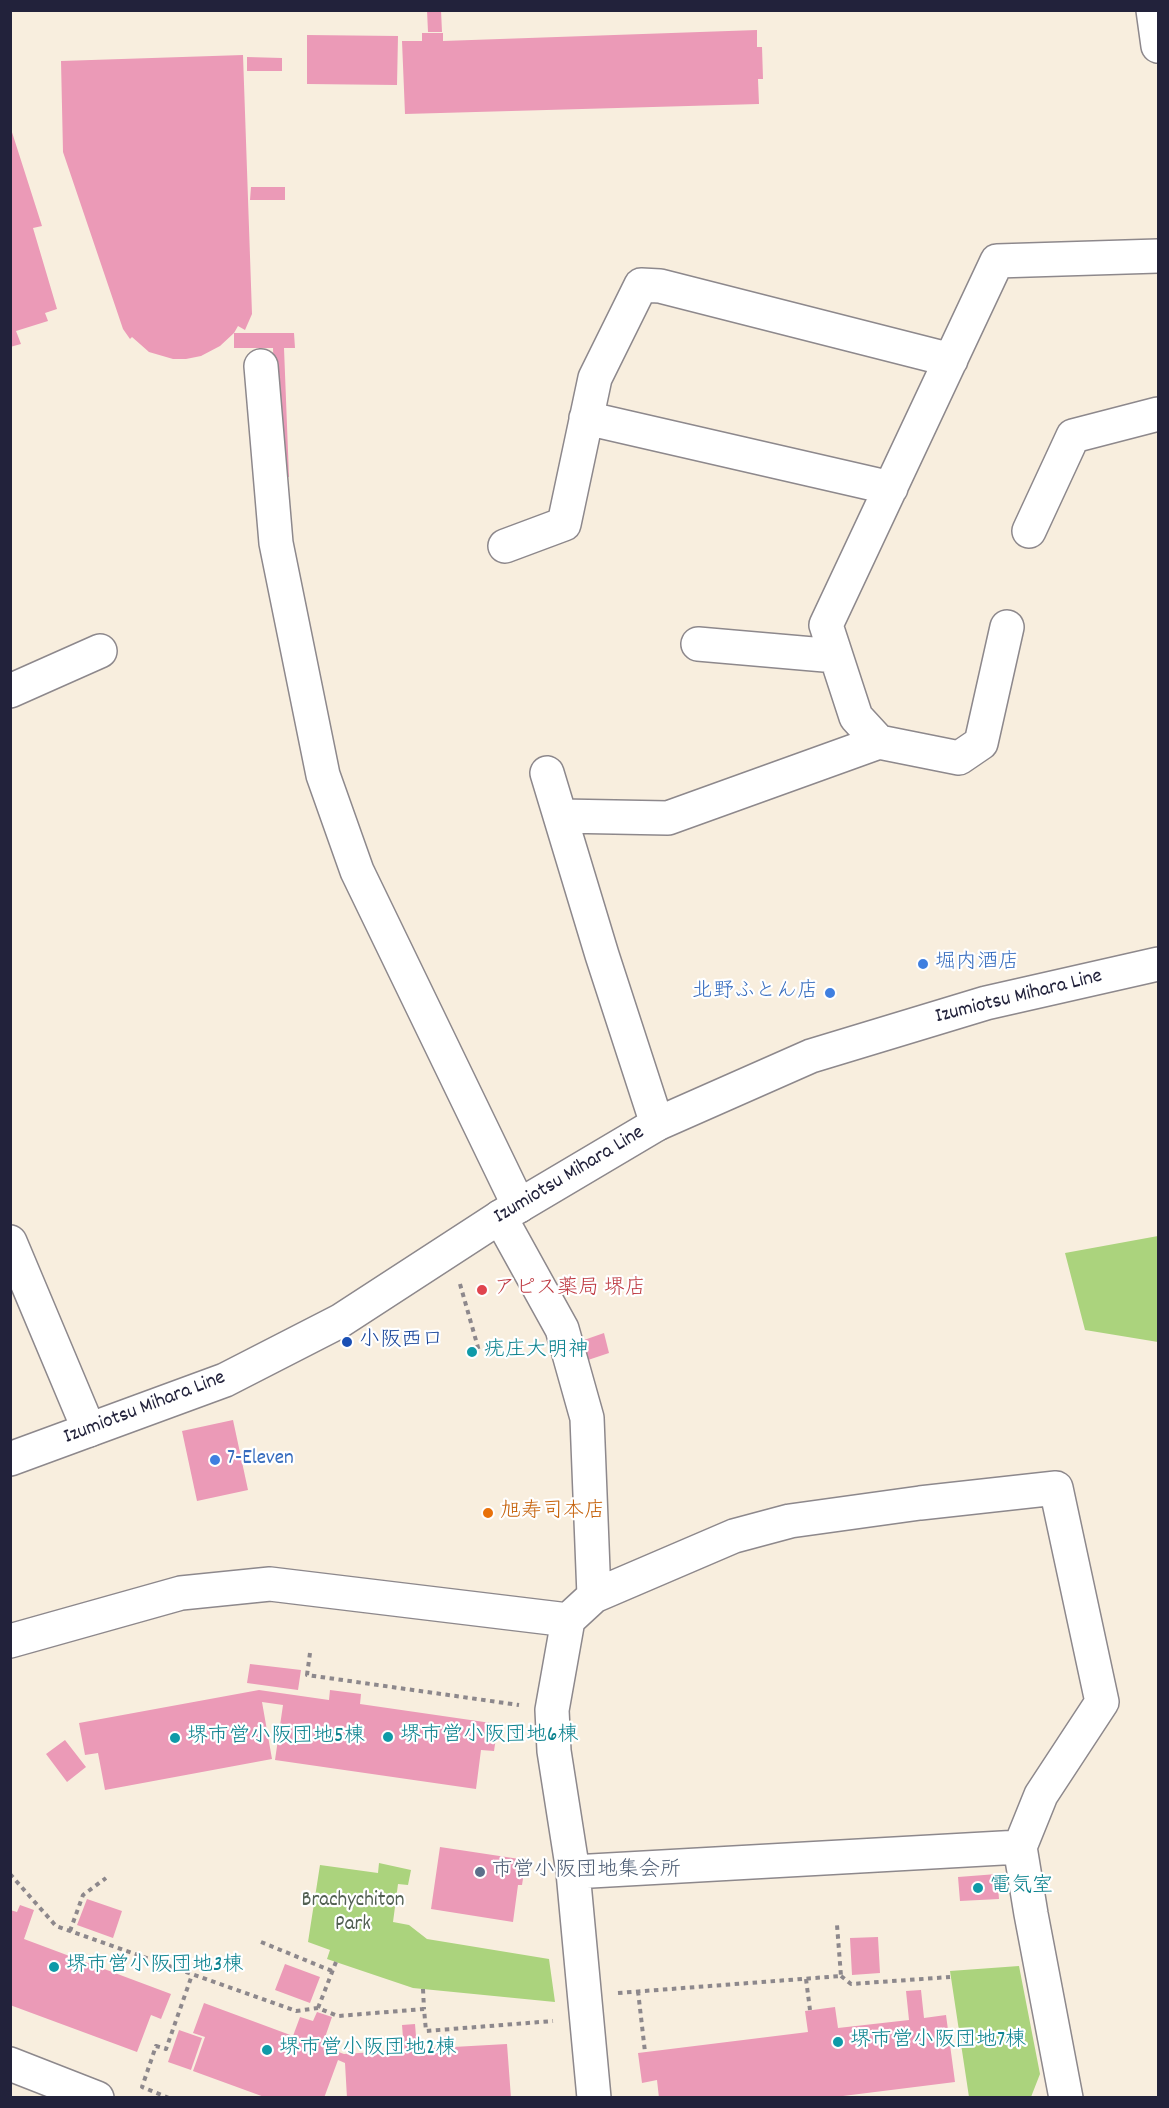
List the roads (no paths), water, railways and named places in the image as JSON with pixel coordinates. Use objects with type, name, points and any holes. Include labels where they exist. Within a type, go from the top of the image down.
[{"type":"street","points":[[1153,10],[1158,46]]},
{"type":"street","points":[[879,742],[856,717],[826,625],[997,261],[1158,256]]},
{"type":"street","points":[[505,546],[564,524],[595,378],[641,285],[660,285],[951,360]]},
{"type":"street","points":[[261,366],[276,543],[323,775],[357,871],[562,1329],[586,1418],[594,1596]]},
{"type":"street","points":[[1029,531],[1074,436],[1158,414]]},
{"type":"street","points":[[586,418],[891,488]]},
{"type":"street","points":[[561,816],[668,818],[879,742],[959,758],[981,743],[1007,627]]},
{"type":"street","points":[[698,644],[836,656]]},
{"type":"street","points":[[10,691],[100,651]]},
{"type":"street","points":[[547,773],[602,955],[657,1124]]},
{"type":"street","name":"Izumiotsu Mihara Line","points":[[10,1459],[225,1380],[339,1321],[509,1211],[657,1124],[811,1056],[986,1003],[1158,964]]},
{"type":"street","points":[[10,1242],[89,1430]]},
{"type":"street","points":[[594,2097],[573,1872],[554,1750],[552,1710],[568,1620],[594,1596],[734,1536],[790,1521],[920,1503],[1056,1488],[1102,1701],[1041,1795],[1020,1847],[1066,2097]]},
{"type":"street","points":[[10,1641],[181,1593],[270,1584],[568,1620]]},
{"type":"street","points":[[573,1872],[1020,1847]]},
{"type":"street","points":[[10,2064],[97,2097]]},
{"type":"place","name":"堀内酒店","points":[[923,964]]},
{"type":"place","name":"北野ふとん店","points":[[830,993]]},
{"type":"place","name":"アピス薬局 堺店","points":[[482,1290]]},
{"type":"place","name":"小阪西口","points":[[347,1342]]},
{"type":"place","name":"疣庄大明神","points":[[472,1352]]},
{"type":"place","name":"7-Eleven","points":[[215,1460]]},
{"type":"place","name":"旭寿司本店","points":[[488,1513]]},
{"type":"place","name":"堺市営小阪団地6棟","points":[[388,1737]]},
{"type":"place","name":"堺市営小阪団地5棟","points":[[175,1738]]},
{"type":"place","name":"市営小阪団地集会所","points":[[480,1872]]},
{"type":"place","name":"電気室","points":[[978,1888]]},
{"type":"place","name":"堺市営小阪団地3棟","points":[[54,1967]]},
{"type":"place","name":"堺市営小阪団地7棟","points":[[838,2042]]},
{"type":"place","name":"堺市営小阪団地2棟","points":[[267,2050]]},
{"type":"park label","name":"Brachychiton Park","points":[[353,1914]]}]
